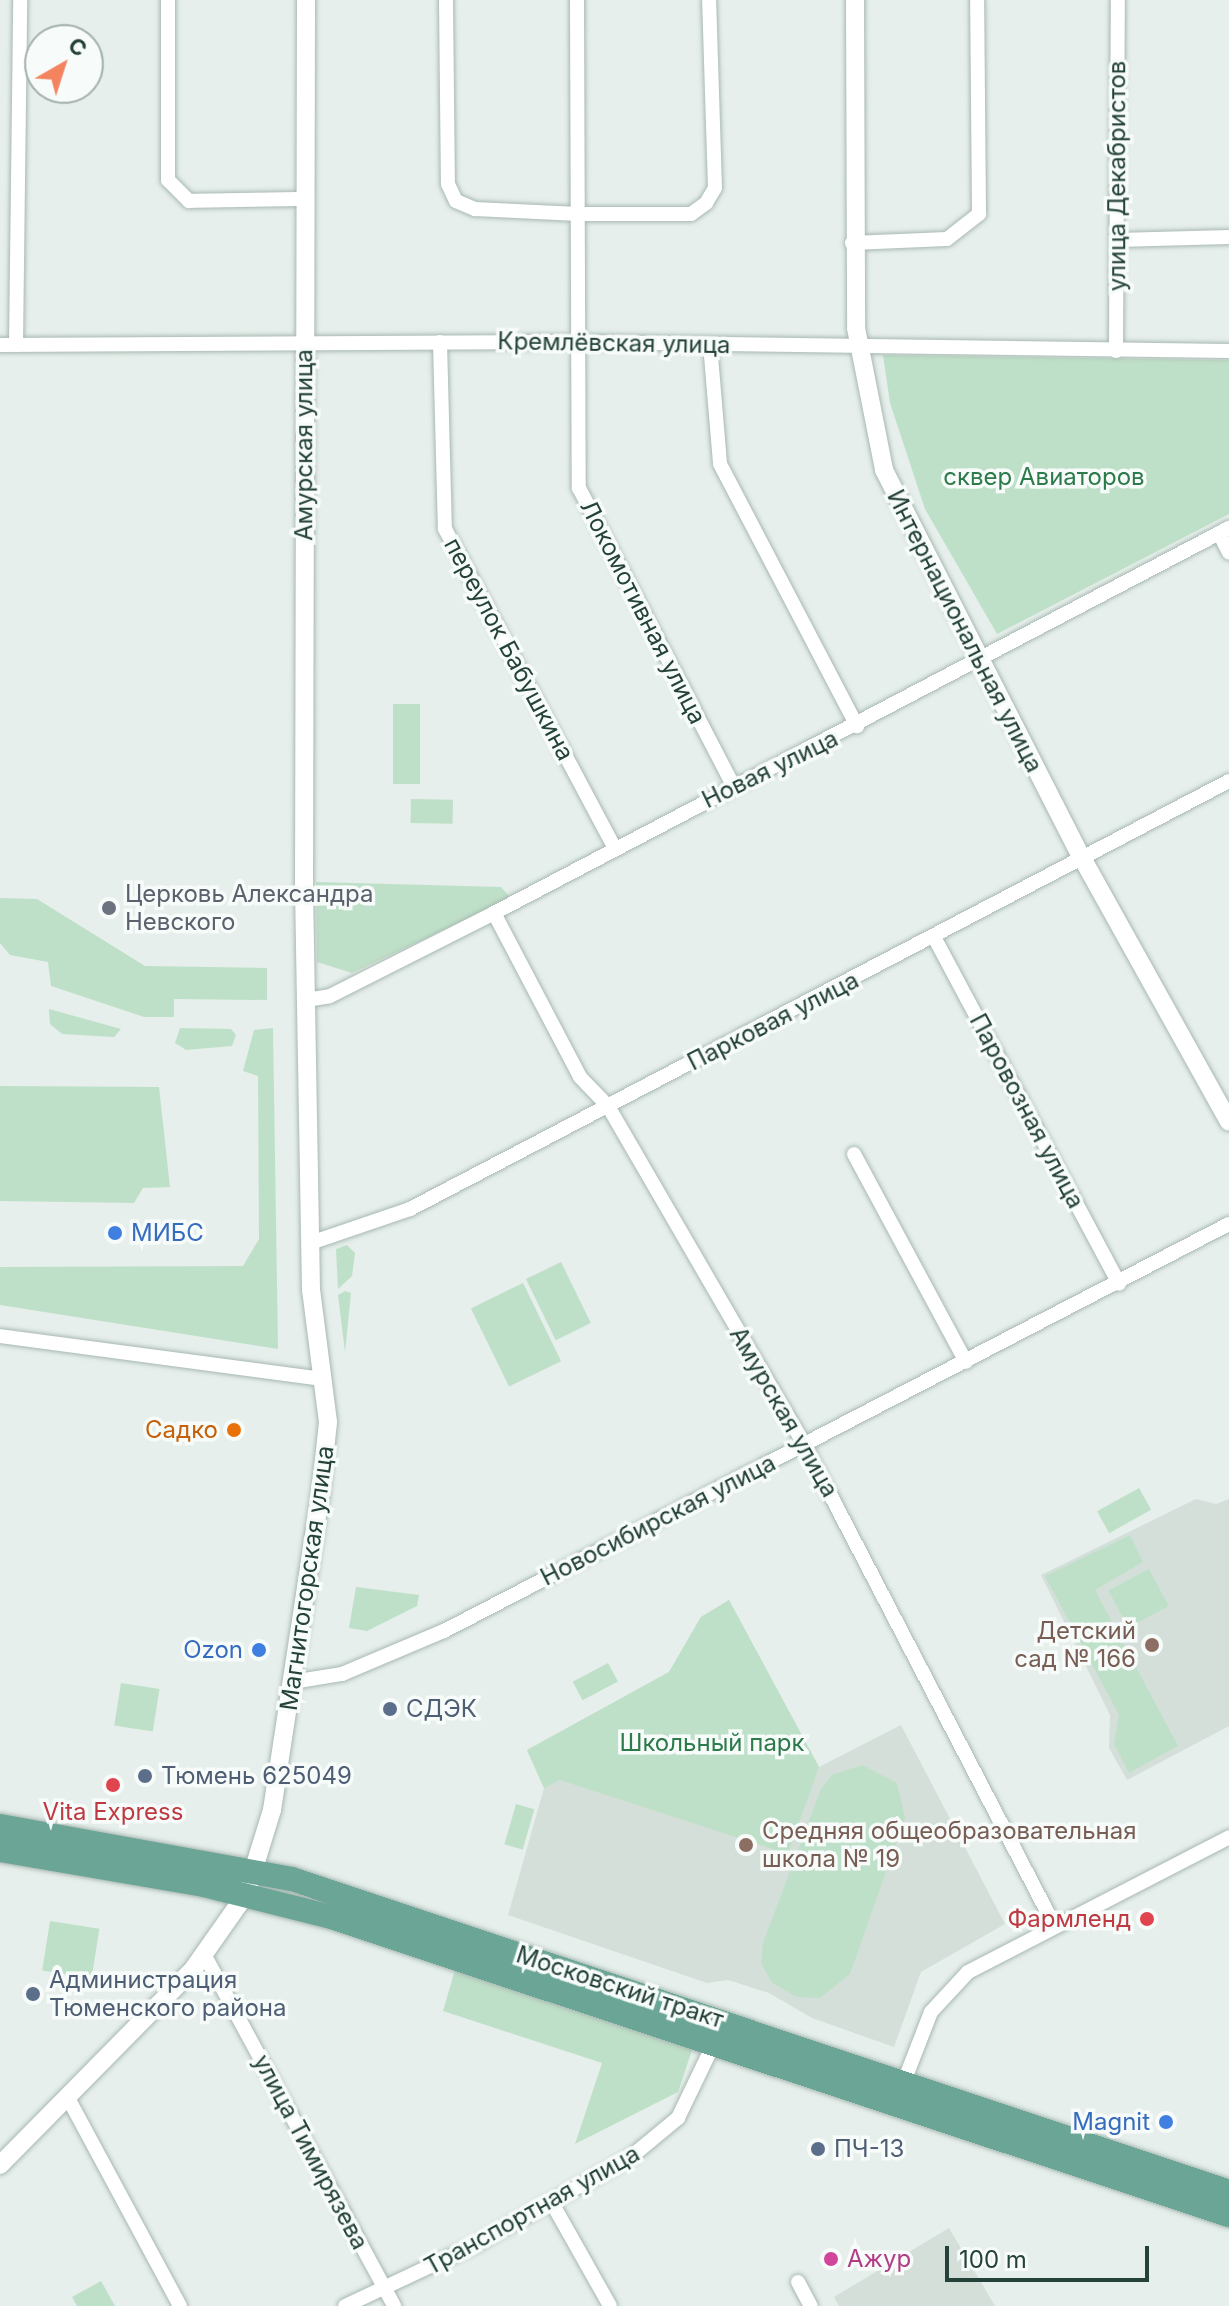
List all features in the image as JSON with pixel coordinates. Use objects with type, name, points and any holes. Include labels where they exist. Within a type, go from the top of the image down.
[{"type":"main road","name":"Московский тракт","points":[[0,1826],[256,1870],[905,2079],[1229,2192]]},
{"type":"main road","name":"Московский тракт","points":[[0,1850],[246,1894],[715,2041],[1229,2215]]},
{"type":"street","points":[[16,345],[20,0]]},
{"type":"street","points":[[168,0],[168,180],[189,201],[305,199]]},
{"type":"street","name":"Амурская улица","points":[[304,890],[306,0]]},
{"type":"street","points":[[446,0],[448,184],[456,201],[475,209],[578,214],[691,214],[706,203],[715,176],[709,0]]},
{"type":"street","name":"Локомотивная улица","points":[[577,0],[579,488],[733,785]]},
{"type":"street","name":"Интернациональная улица","points":[[855,0],[852,243],[857,347],[884,470],[979,662],[1081,856],[1229,1122]]},
{"type":"street","points":[[852,243],[947,239],[979,214],[977,0]]},
{"type":"street","name":"улица Декабристов","points":[[1116,351],[1118,0]]},
{"type":"street","points":[[1117,240],[1229,237]]},
{"type":"street","name":"Кремлёвская улица","points":[[0,345],[304,347],[440,342],[579,342],[1229,351]]},
{"type":"street","name":"переулок Бабушкина","points":[[440,342],[445,529],[615,849]]},
{"type":"street","points":[[710,344],[720,464],[857,726]]},
{"type":"street","points":[[1224,530],[1229,553]]},
{"type":"street","name":"Новая улица","points":[[306,1000],[330,996],[494,913],[733,785],[857,726],[979,662],[1224,530]]},
{"type":"street","name":"Парковая улица","points":[[310,1243],[410,1209],[1229,781]]},
{"type":"street","name":"Магнитогорская улица","points":[[0,2165],[205,1956],[246,1894],[256,1870],[292,1682],[327,1449],[310,1243],[304,890]]},
{"type":"street","name":"Амурская улица","points":[[494,913],[580,1077],[608,1106],[805,1446],[1053,1923]]},
{"type":"street","name":"Паровозная улица","points":[[934,937],[1119,1284]]},
{"type":"street","points":[[854,1154],[966,1362]]},
{"type":"street","name":"Новосибирская улица","points":[[292,1682],[342,1674],[444,1631],[1119,1284],[1229,1224]]},
{"type":"street","points":[[0,1336],[323,1379]]},
{"type":"street","points":[[905,2079],[926,2021],[949,1989],[1053,1923],[1229,1837]]},
{"type":"street","name":"улица Тимирязева","points":[[205,1956],[394,2306]]},
{"type":"street","name":"Транспортная улица","points":[[345,2306],[552,2203],[661,2135],[689,2099],[715,2041]]},
{"type":"street","points":[[68,2098],[180,2306]]},
{"type":"street","points":[[552,2203],[610,2306]]},
{"type":"street","points":[[798,2282],[811,2306]]},
{"type":"shaded area","name":"Детский сад № 166","points":[[1196,1499],[1216,1504],[1229,1499],[1229,1726],[1127,1780],[1109,1748],[1110,1715],[1041,1575]]},
{"type":"shaded area","name":"Средняя общеобразовательная школа № 19","points":[[729,1600],[819,1767],[901,1725],[1005,1924],[921,1972],[894,2047],[812,2018],[769,1993],[728,1980],[707,1983],[508,1915],[544,1788],[527,1750],[669,1672],[701,1617]]},
{"type":"shaded area","points":[[949,2228],[995,2306],[839,2306],[834,2297]]},
{"type":"green space","name":"сквер Авиаторов","points":[[883,355],[1229,360],[1229,514],[997,634],[925,509],[890,403]]},
{"type":"green space","points":[[393,704],[420,704],[420,784],[393,784]]},
{"type":"green space","points":[[411,799],[453,800],[453,824],[411,823]]},
{"type":"green space","points":[[316,882],[501,887],[511,898],[352,973],[317,962]]},
{"type":"green space","points":[[0,898],[37,899],[145,966],[267,968],[267,1000],[174,999],[174,1017],[144,1017],[51,986],[48,962],[10,955],[0,943]]},
{"type":"green space","points":[[49,1009],[121,1029],[114,1037],[62,1034],[50,1024]]},
{"type":"green space","points":[[180,1028],[231,1029],[236,1035],[232,1046],[186,1050],[175,1043]]},
{"type":"green space","points":[[273,1028],[278,1349],[0,1305],[0,1267],[243,1266],[259,1239],[258,1076],[243,1071],[254,1030]]},
{"type":"green space","points":[[0,1086],[159,1087],[170,1187],[143,1188],[134,1203],[0,1201]]},
{"type":"green space","points":[[347,1245],[355,1253],[352,1276],[338,1289],[336,1249]]},
{"type":"green space","points":[[561,1262],[591,1323],[556,1340],[526,1279]]},
{"type":"green space","points":[[523,1283],[561,1361],[509,1387],[471,1308]]},
{"type":"green space","points":[[345,1291],[351,1293],[345,1352],[338,1295]]},
{"type":"green space","points":[[1139,1488],[1151,1510],[1109,1533],[1097,1511]]},
{"type":"green space","points":[[1130,1535],[1143,1562],[1095,1590],[1178,1746],[1129,1773],[1114,1744],[1119,1715],[1045,1576]]},
{"type":"green space","points":[[1149,1569],[1169,1606],[1128,1628],[1108,1591]]},
{"type":"green space","points":[[356,1587],[419,1595],[417,1606],[367,1631],[349,1628]]},
{"type":"green space","name":"Школьный парк","points":[[729,1600],[819,1767],[788,1854],[560,1780],[544,1788],[527,1750],[669,1672],[701,1617]]},
{"type":"green space","points":[[608,1663],[618,1682],[583,1700],[573,1682]]},
{"type":"green space","points":[[121,1683],[160,1689],[153,1732],[114,1725]]},
{"type":"green space","points":[[862,1765],[897,1783],[905,1818],[850,1974],[820,1998],[797,1997],[772,1983],[761,1963],[763,1943],[821,1789],[832,1775]]},
{"type":"green space","points":[[516,1804],[534,1809],[523,1850],[504,1844]]},
{"type":"green space","points":[[50,1921],[99,1929],[92,1978],[42,1970]]},
{"type":"green space","points":[[457,1963],[693,2047],[678,2092],[575,2144],[602,2063],[443,2011]]},
{"type":"green space","points":[[101,2281],[115,2306],[77,2306],[72,2297]]},
{"type":"place","name":"Церковь Александра Невского","points":[[109,908]]},
{"type":"place","name":"МИБС","points":[[115,1233]]},
{"type":"place","name":"Садко","points":[[234,1430]]},
{"type":"place","name":"Детский сад № 166","points":[[1152,1645]]},
{"type":"place","name":"Ozon","points":[[259,1650]]},
{"type":"place","name":"СДЭК","points":[[390,1709]]},
{"type":"place","name":"Тюмень 625049","points":[[145,1776]]},
{"type":"place","name":"Vita Express","points":[[113,1785]]},
{"type":"place","name":"Средняя общеобразовательная школа № 19","points":[[746,1845]]},
{"type":"place","name":"Фармленд","points":[[1147,1919]]},
{"type":"place","name":"Администрация Тюменского района","points":[[33,1994]]},
{"type":"place","name":"Magnit","points":[[1166,2122]]},
{"type":"place","name":"ПЧ-13","points":[[818,2149]]},
{"type":"place","name":"Ажур","points":[[831,2259]]}]
